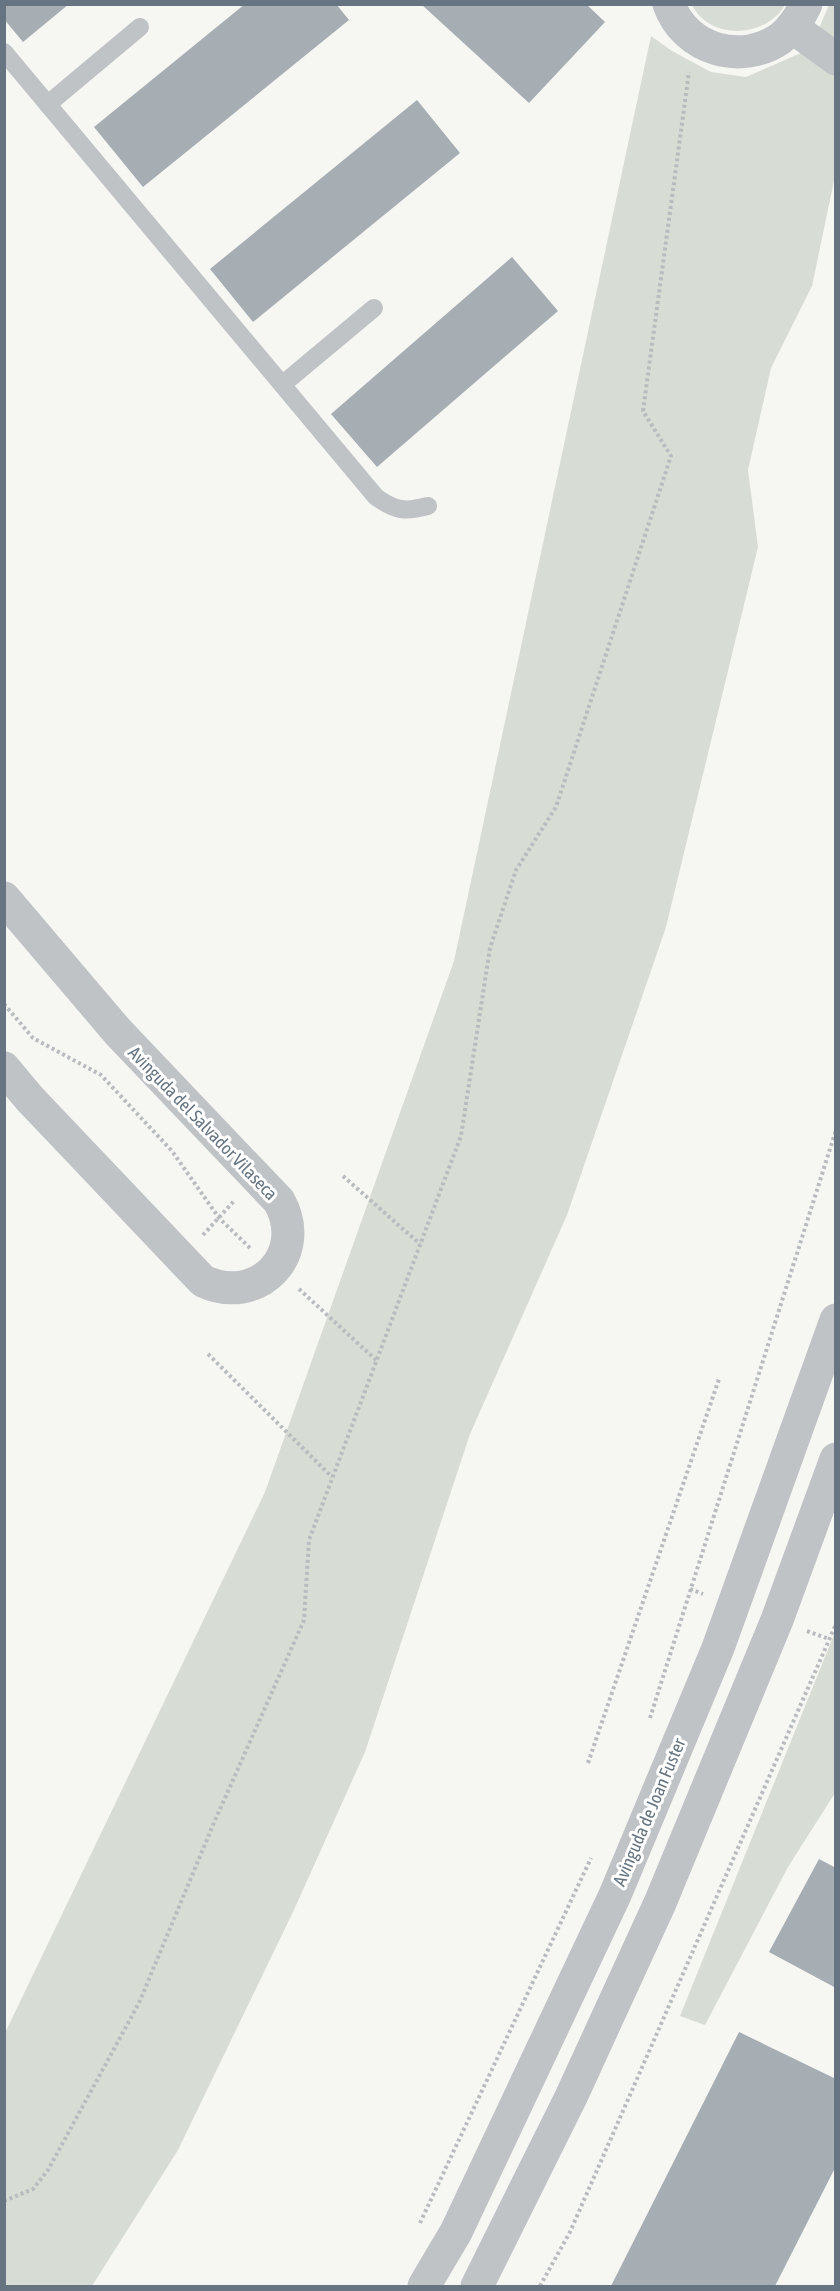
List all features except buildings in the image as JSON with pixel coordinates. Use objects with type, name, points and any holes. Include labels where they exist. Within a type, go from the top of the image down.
[{"type":"street","points":[[669,4],[679,24],[694,38],[714,49],[742,52],[770,45],[799,16],[836,59]]},
{"type":"street","name":"Avinguda del Salvador Vilaseca","points":[[4,898],[118,1032],[279,1201],[284,1210],[288,1231],[285,1252],[274,1270]]},
{"type":"street","points":[[4,1068],[30,1099],[203,1281],[224,1289],[245,1287],[256,1284],[274,1270]]},
{"type":"street","name":"Avinguda de Joan Fuster","points":[[424,2286],[456,2232],[615,1895],[718,1648],[836,1320]]},
{"type":"street","points":[[477,2286],[571,2097],[660,1903],[777,1620],[836,1459]]},
{"type":"lane","points":[[48,104],[140,27]]},
{"type":"lane","points":[[4,52],[376,497],[389,506],[402,510],[414,510],[428,506]]},
{"type":"lane","points":[[283,384],[374,308]]},
{"type":"path","points":[[4,2201],[33,2189],[48,2170],[139,2003],[213,1825],[304,1620],[309,1540],[461,1136],[490,948],[516,870],[556,807],[671,456],[643,411],[694,38]]},
{"type":"path","points":[[4,1004],[33,1038],[101,1075],[172,1151],[219,1218],[274,1270],[295,1284],[376,1360]]},
{"type":"path","points":[[649,1721],[836,1130]]},
{"type":"path","points":[[343,1176],[420,1244]]},
{"type":"path","points":[[200,1238],[238,1197]]},
{"type":"path","points":[[208,1354],[332,1476]]},
{"type":"path","points":[[588,1763],[718,1379]]},
{"type":"path","points":[[540,2286],[570,2232],[836,1624]]},
{"type":"path","points":[[415,2233],[595,1850]]},
{"type":"shaded area","points":[[692,5],[785,5],[765,24],[738,31],[724,30],[711,25],[700,17]]},
{"type":"shaded area","points":[[829,5],[835,5],[835,176],[812,286],[771,368],[748,470],[758,547],[666,927],[567,1215],[470,1434],[365,1752],[293,1912],[178,2150],[92,2286],[5,2286],[4,2035],[265,1492],[454,961],[651,36],[672,51],[711,72],[746,77],[810,49]]},
{"type":"shaded area","points":[[835,1632],[835,1793],[788,1867],[705,2025],[680,2016]]}]
